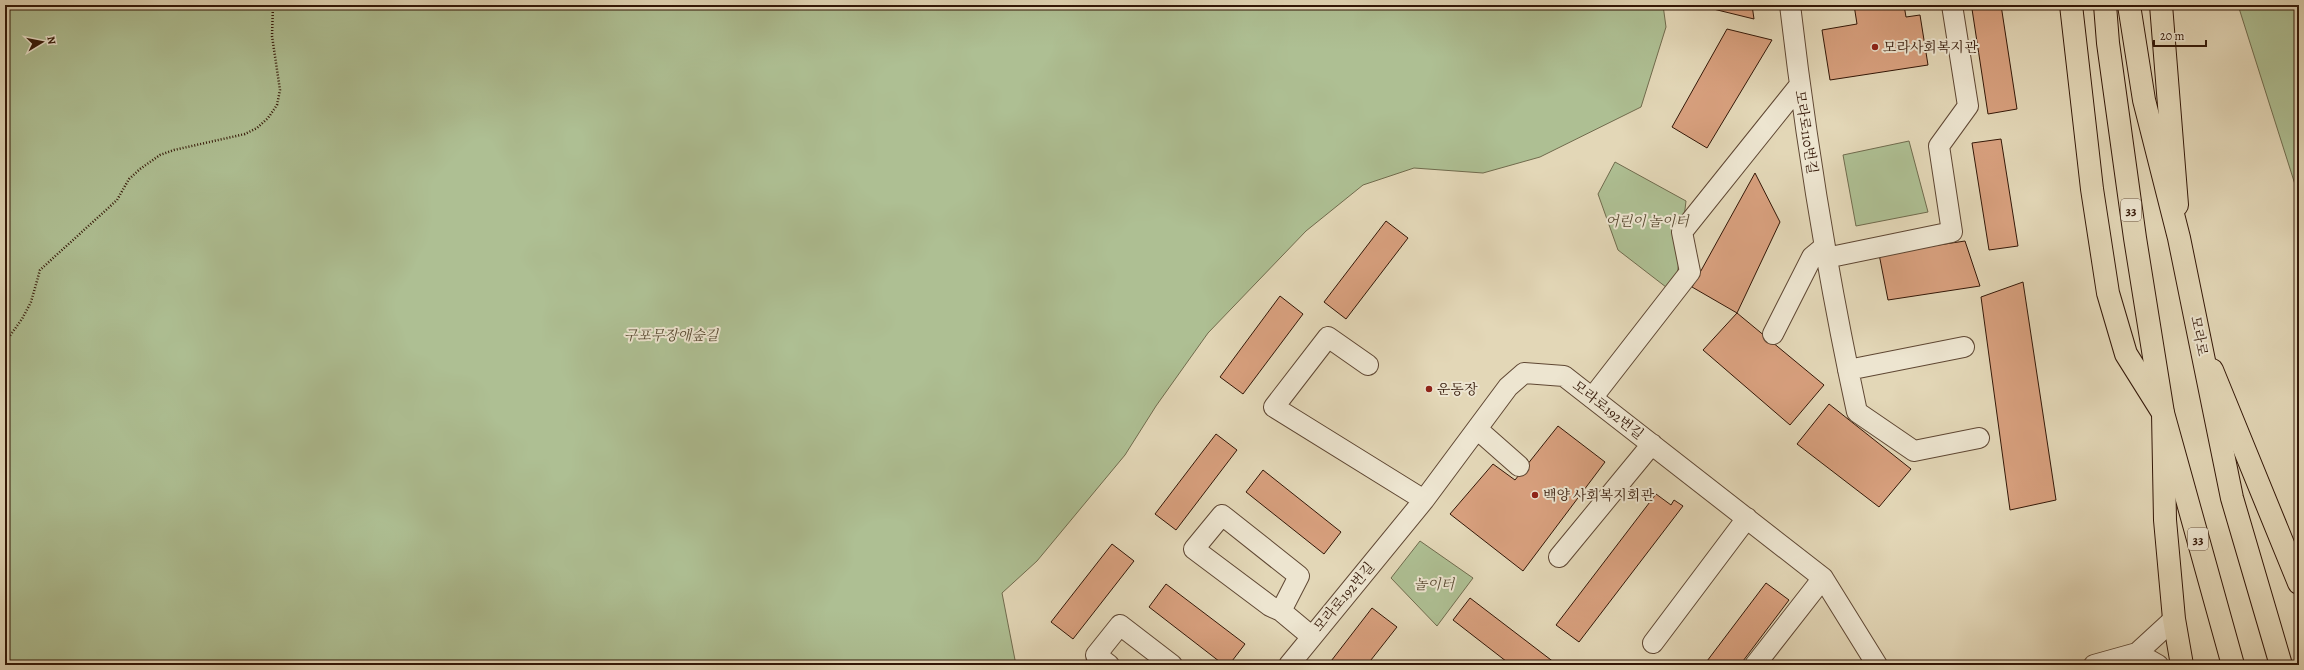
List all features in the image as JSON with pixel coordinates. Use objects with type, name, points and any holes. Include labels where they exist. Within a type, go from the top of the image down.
[{"type":"main road","points":[[2071,5],[2092,189],[2108,293],[2126,354],[2163,413],[2165,520],[2174,619],[2182,665]]},
{"type":"main road","name":"33","points":[[2105,5],[2108,43],[2135,238],[2163,413],[2233,665]]},
{"type":"main road","name":"모라로","points":[[2128,5],[2144,100],[2179,238],[2232,498],[2281,665]]},
{"type":"main road","points":[[2161,5],[2179,238]]},
{"type":"main road","points":[[2200,340],[2299,583]]},
{"type":"street","name":"모라로110번길","points":[[1790,5],[1799,86],[1825,252],[1857,412],[1914,451],[1979,438]]},
{"type":"street","points":[[1774,334],[1812,257],[1825,252],[1952,232],[1939,146],[1968,106],[1952,5]]},
{"type":"street","points":[[1592,398],[1690,272],[1682,232],[1799,86]]},
{"type":"street","points":[[1368,365],[1328,337],[1274,407],[1424,500]]},
{"type":"street","points":[[1848,370],[1964,347]]},
{"type":"street","name":"모라로192번길","points":[[1290,665],[1312,636],[1424,500],[1508,387],[1524,373],[1564,376],[1823,578],[1877,665]]},
{"type":"street","points":[[1477,429],[1519,466]]},
{"type":"street","points":[[1559,557],[1652,444]]},
{"type":"street","points":[[1281,611],[1299,576],[1222,515],[1194,549],[1270,606],[1281,611],[1312,636]]},
{"type":"street","points":[[1653,643],[1747,518]]},
{"type":"street","points":[[1755,665],[1823,578]]},
{"type":"street","points":[[2094,665],[2137,653],[2174,619]]},
{"type":"street","points":[[1108,665],[1096,655],[1120,625],[1172,665]]},
{"type":"street","points":[[2137,653],[2158,665]]},
{"type":"path","points":[[5,338],[9,337],[22,319],[31,302],[40,270],[117,200],[130,179],[140,169],[160,155],[174,150],[245,134],[257,128],[268,118],[277,105],[280,90],[272,36],[273,5]]},
{"type":"green space","name":"구포무장애숲길","points":[[5,5],[1663,5],[1666,27],[1641,107],[1540,157],[1483,173],[1414,168],[1363,185],[1306,231],[1208,333],[1156,406],[1125,455],[1037,561],[1002,593],[1016,665],[5,665]]},
{"type":"green space","points":[[2238,5],[2299,5],[2299,197]]},
{"type":"green space","points":[[1909,141],[1928,212],[1856,226],[1843,155]]},
{"type":"green space","name":"어린이 놀이터","points":[[1615,162],[1686,201],[1675,294],[1618,250],[1598,194]]},
{"type":"green space","name":"놀이터","points":[[1420,541],[1473,578],[1437,626],[1391,578]]},
{"type":"building","points":[[1697,5],[1752,5],[1754,19]]},
{"type":"building","name":"모라사회복지관","points":[[1854,5],[1904,5],[1906,17],[1920,15],[1928,65],[1830,80],[1822,30],[1857,24]]},
{"type":"building","points":[[2001,5],[2017,109],[1988,114],[1972,9]]},
{"type":"building","points":[[1727,29],[1772,40],[1707,148],[1672,127]]},
{"type":"building","points":[[2001,139],[2018,246],[1989,250],[1972,143]]},
{"type":"building","points":[[1755,173],[1780,222],[1737,313],[1692,287]]},
{"type":"building","points":[[1386,221],[1408,238],[1346,319],[1324,302]]},
{"type":"building","points":[[1965,241],[1980,286],[1888,300],[1879,254]]},
{"type":"building","points":[[2023,282],[2056,500],[2010,510],[1981,297]]},
{"type":"building","points":[[1280,296],[1303,314],[1243,394],[1220,377]]},
{"type":"building","points":[[1737,313],[1824,385],[1790,425],[1703,350]]},
{"type":"building","points":[[1829,404],[1911,469],[1879,507],[1797,444]]},
{"type":"building","points":[[1558,426],[1605,462],[1523,571],[1450,514],[1493,464],[1515,480]]},
{"type":"building","points":[[1216,434],[1237,450],[1176,530],[1155,514]]},
{"type":"building","points":[[1263,470],[1341,532],[1324,554],[1246,492]]},
{"type":"building","points":[[1656,494],[1671,505],[1674,500],[1683,506],[1579,642],[1556,625]]},
{"type":"building","points":[[1112,544],[1134,561],[1073,639],[1051,622]]},
{"type":"building","points":[[1766,583],[1789,600],[1740,665],[1704,665]]},
{"type":"building","points":[[1166,584],[1245,644],[1229,665],[1224,665],[1149,607]]},
{"type":"building","points":[[1470,598],[1555,663],[1554,665],[1511,665],[1453,620]]},
{"type":"building","points":[[1372,608],[1397,627],[1367,665],[1328,665]]},
{"type":"place","name":"모라사회복지관","points":[[1875,47]]},
{"type":"place","name":"운동장","points":[[1429,389]]},
{"type":"place","name":"백양 사회복지회관","points":[[1535,495]]}]
